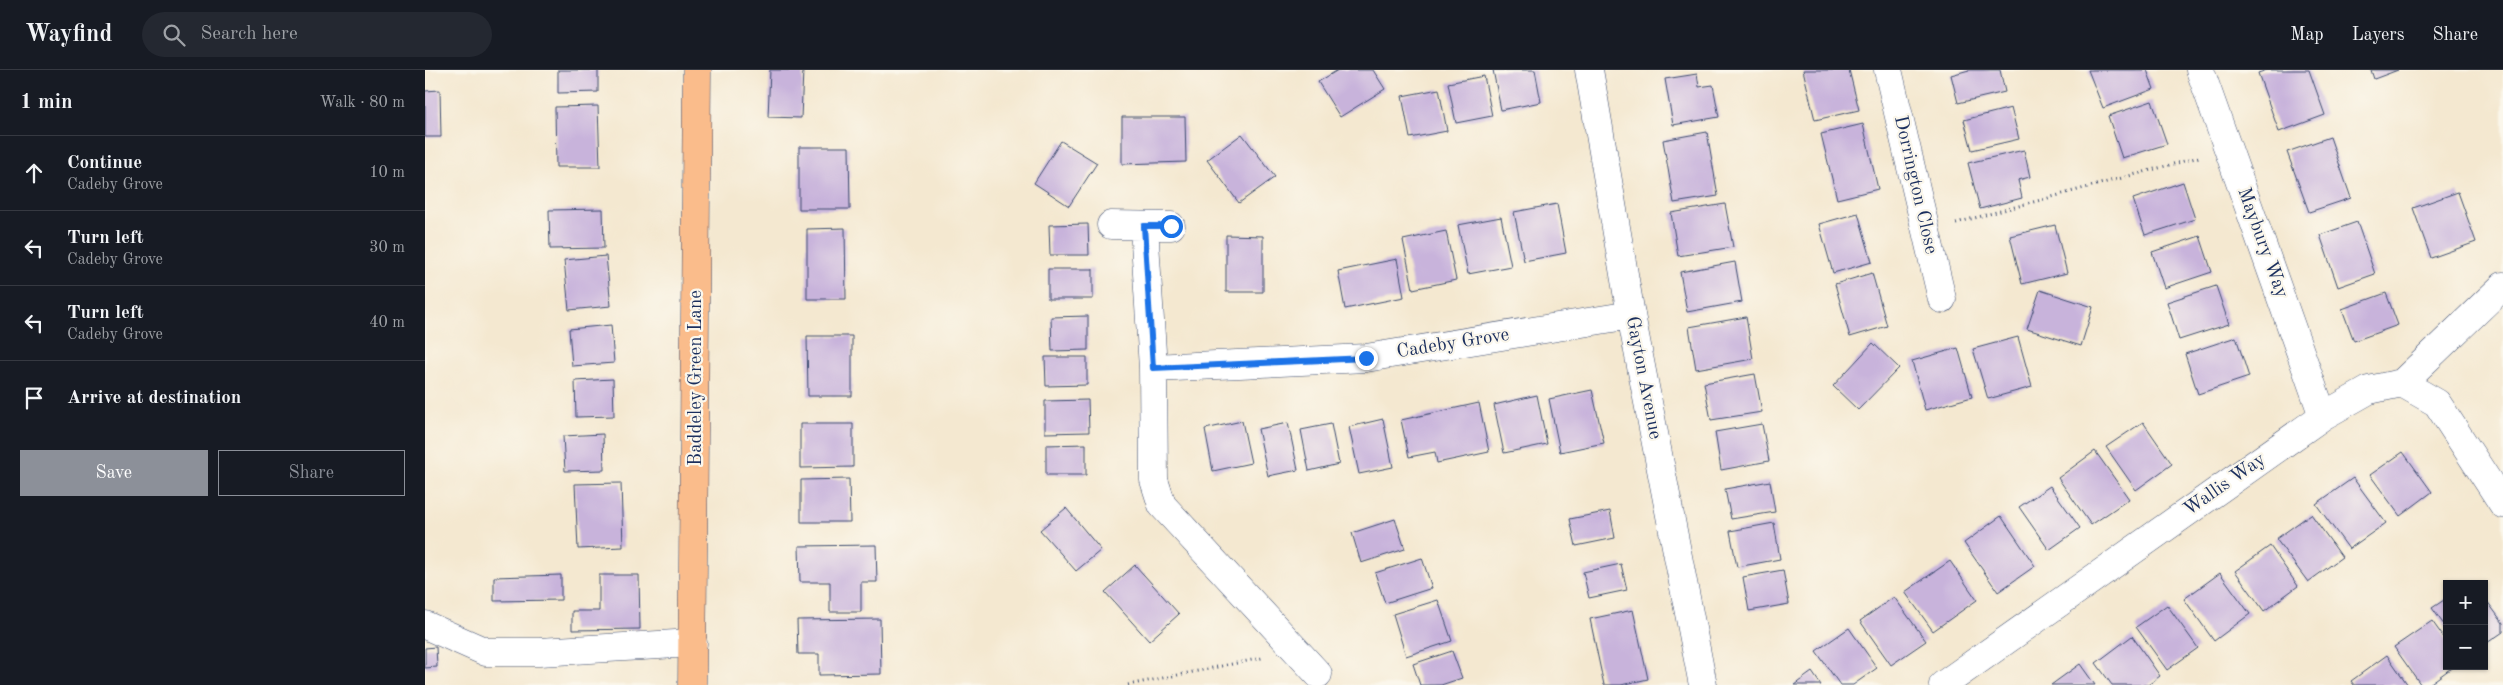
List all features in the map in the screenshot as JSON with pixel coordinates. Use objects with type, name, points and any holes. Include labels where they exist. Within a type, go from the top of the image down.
[{"type":"main road","name":"Baddeley Green Lane","points":[[692,685],[697,70]]},
{"type":"street","name":"Gayton Avenue","points":[[1589,70],[1631,315],[1703,685]]},
{"type":"street","name":"Dorrington Close","points":[[1888,70],[1942,299]]},
{"type":"street","name":"Maybury Way","points":[[2200,70],[2323,416]]},
{"type":"street","points":[[1111,225],[1158,226],[1153,368],[1154,480],[1162,506],[1318,674]]},
{"type":"street","points":[[2503,286],[2402,383],[2437,402],[2503,504]]},
{"type":"street","name":"Cadeby Grove","points":[[1153,368],[1366,358],[1631,315]]},
{"type":"street","name":"Wallis Way","points":[[1943,685],[2323,416],[2369,390],[2402,383]]},
{"type":"street","points":[[425,625],[487,652],[539,652],[693,643]]},
{"type":"path","points":[[1926,231],[2228,149]]},
{"type":"path","points":[[1128,685],[1297,651]]},
{"type":"building","points":[[558,70],[598,70],[598,92],[558,93]]},
{"type":"building","points":[[770,70],[803,70],[801,118],[768,117]]},
{"type":"building","points":[[1338,70],[1373,70],[1385,89],[1340,117],[1318,82]]},
{"type":"building","points":[[1493,70],[1535,70],[1541,102],[1501,110]]},
{"type":"building","points":[[1803,70],[1849,70],[1859,110],[1815,120]]},
{"type":"building","points":[[1969,70],[2000,70],[2005,92],[1958,103],[1951,75]]},
{"type":"building","points":[[2088,70],[2147,70],[2154,89],[2103,108]]},
{"type":"building","points":[[2267,70],[2309,70],[2325,115],[2279,132],[2258,73]]},
{"type":"building","points":[[2371,70],[2398,70],[2374,79]]},
{"type":"building","points":[[1697,74],[1699,87],[1713,85],[1719,117],[1673,125],[1665,79]]},
{"type":"building","points":[[1484,76],[1492,116],[1456,123],[1448,83]]},
{"type":"building","points":[[1439,89],[1447,131],[1410,138],[1402,96]]},
{"type":"building","points":[[440,90],[441,137],[425,137],[425,91]]},
{"type":"building","points":[[2152,101],[2167,144],[2122,158],[2108,116]]},
{"type":"building","points":[[598,106],[600,167],[556,167],[555,107]]},
{"type":"building","points":[[2011,108],[2019,139],[1972,150],[1964,120]]},
{"type":"building","points":[[1122,117],[1185,117],[1186,162],[1122,164]]},
{"type":"building","points":[[1863,124],[1878,189],[1837,199],[1821,134]]},
{"type":"building","points":[[1707,132],[1718,196],[1674,203],[1663,140]]},
{"type":"building","points":[[1242,134],[1275,177],[1239,203],[1207,160]]},
{"type":"building","points":[[2330,137],[2351,198],[2309,212],[2287,152]]},
{"type":"building","points":[[1061,141],[1097,163],[1069,206],[1034,183]]},
{"type":"building","points":[[799,147],[849,147],[850,209],[799,209]]},
{"type":"building","points":[[2024,150],[2030,177],[2018,180],[2022,198],[1980,209],[1968,163]]},
{"type":"building","points":[[2183,182],[2195,219],[2145,235],[2133,199]]},
{"type":"building","points":[[2458,192],[2476,242],[2431,258],[2413,208]]},
{"type":"building","points":[[1557,204],[1566,253],[1524,261],[1514,212]]},
{"type":"building","points":[[1725,204],[1733,247],[1678,256],[1671,213]]},
{"type":"building","points":[[603,209],[604,248],[550,249],[549,210]]},
{"type":"building","points":[[1858,213],[1872,262],[1833,273],[1819,224]]},
{"type":"building","points":[[1501,217],[1511,266],[1468,274],[1458,225]]},
{"type":"building","points":[[2357,222],[2375,274],[2338,287],[2320,235]]},
{"type":"building","points":[[1088,224],[1089,255],[1050,255],[1049,225]]},
{"type":"building","points":[[2055,225],[2067,273],[2022,284],[2010,236]]},
{"type":"building","points":[[845,228],[846,299],[807,299],[807,229]]},
{"type":"building","points":[[1446,231],[1456,280],[1413,289],[1403,240]]},
{"type":"building","points":[[1226,235],[1263,236],[1263,292],[1226,292]]},
{"type":"building","points":[[2200,236],[2212,272],[2164,288],[2152,252]]},
{"type":"building","points":[[606,256],[611,306],[569,310],[564,260]]},
{"type":"building","points":[[1397,259],[1404,297],[1345,309],[1338,271]]},
{"type":"building","points":[[1735,262],[1742,302],[1687,312],[1680,272]]},
{"type":"building","points":[[1048,269],[1093,269],[1093,299],[1048,299]]},
{"type":"building","points":[[1872,273],[1887,326],[1850,337],[1835,284]]},
{"type":"building","points":[[2216,286],[2229,324],[2179,340],[2167,302]]},
{"type":"building","points":[[2040,290],[2093,307],[2081,346],[2027,329]]},
{"type":"building","points":[[2386,293],[2398,325],[2354,341],[2342,309]]},
{"type":"building","points":[[1088,316],[1088,350],[1052,351],[1051,317]]},
{"type":"building","points":[[1746,317],[1753,359],[1696,369],[1689,327]]},
{"type":"building","points":[[611,325],[614,363],[572,366],[569,329]]},
{"type":"building","points":[[807,336],[852,336],[852,396],[808,396]]},
{"type":"building","points":[[2018,337],[2032,387],[1988,399],[1973,349]]},
{"type":"building","points":[[2236,337],[2249,377],[2198,394],[2185,354]]},
{"type":"building","points":[[1873,343],[1899,368],[1858,410],[1833,386]]},
{"type":"building","points":[[1958,348],[1972,397],[1925,410],[1912,361]]},
{"type":"building","points":[[1045,357],[1087,357],[1087,385],[1046,386]]},
{"type":"building","points":[[1755,374],[1762,412],[1711,420],[1704,383]]},
{"type":"building","points":[[613,379],[614,416],[576,417],[575,381]]},
{"type":"building","points":[[1592,390],[1604,443],[1560,452],[1549,399]]},
{"type":"building","points":[[1537,395],[1547,444],[1504,453],[1494,405]]},
{"type":"building","points":[[1088,400],[1089,432],[1045,433],[1045,401]]},
{"type":"building","points":[[1479,403],[1489,452],[1437,463],[1435,452],[1409,457],[1401,420]]},
{"type":"building","points":[[1383,419],[1393,467],[1359,474],[1349,427]]},
{"type":"building","points":[[1242,421],[1251,463],[1213,471],[1205,429]]},
{"type":"building","points":[[2143,422],[2172,464],[2136,490],[2106,447]]},
{"type":"building","points":[[1288,423],[1298,470],[1268,476],[1258,429]]},
{"type":"building","points":[[800,424],[853,424],[853,467],[800,468]]},
{"type":"building","points":[[1331,424],[1339,464],[1309,471],[1301,430]]},
{"type":"building","points":[[1762,424],[1769,461],[1721,470],[1715,432]]},
{"type":"building","points":[[603,434],[604,470],[565,471],[563,436]]},
{"type":"building","points":[[1086,444],[1086,475],[1046,475],[1046,445]]},
{"type":"building","points":[[2095,451],[2129,499],[2091,525],[2058,478]]},
{"type":"building","points":[[2403,452],[2432,492],[2400,516],[2370,475]]},
{"type":"building","points":[[2353,478],[2386,523],[2349,549],[2316,504]]},
{"type":"building","points":[[849,479],[850,522],[801,522],[801,480]]},
{"type":"building","points":[[1770,481],[1775,512],[1731,519],[1725,489]]},
{"type":"building","points":[[621,483],[623,547],[578,549],[575,484]]},
{"type":"building","points":[[2050,486],[2080,528],[2049,550],[2019,507]]},
{"type":"building","points":[[1066,508],[1101,550],[1076,571],[1040,530]]},
{"type":"building","points":[[1610,511],[1615,538],[1576,546],[1570,519]]},
{"type":"building","points":[[2311,514],[2342,557],[2308,582],[2276,539]]},
{"type":"building","points":[[2001,516],[2035,566],[1998,592],[1964,543]]},
{"type":"building","points":[[1395,519],[1405,549],[1361,563],[1352,533]]},
{"type":"building","points":[[1774,523],[1780,559],[1737,567],[1730,531]]},
{"type":"building","points":[[876,545],[877,582],[861,582],[861,612],[830,612],[830,582],[800,582],[799,546]]},
{"type":"building","points":[[2270,546],[2298,586],[2264,611],[2235,571]]},
{"type":"building","points":[[1422,558],[1432,588],[1385,603],[1375,573]]},
{"type":"building","points":[[1950,561],[1977,600],[1933,631],[1905,592]]},
{"type":"building","points":[[1621,564],[1627,590],[1589,598],[1583,572]]},
{"type":"building","points":[[1135,565],[1179,614],[1149,641],[1105,592]]},
{"type":"building","points":[[1783,570],[1789,604],[1749,611],[1743,577]]},
{"type":"building","points":[[2220,573],[2250,614],[2214,641],[2184,599]]},
{"type":"building","points":[[561,575],[561,600],[494,601],[494,577]]},
{"type":"building","points":[[599,575],[639,575],[640,629],[572,630],[572,611],[599,611]]},
{"type":"building","points":[[1894,597],[1926,641],[1891,665],[1860,621]]},
{"type":"building","points":[[1438,600],[1452,641],[1406,656],[1393,614]]},
{"type":"building","points":[[2443,601],[2443,623],[2432,608]]},
{"type":"building","points":[[2488,602],[2503,623],[2503,632],[2488,642]]},
{"type":"building","points":[[2167,605],[2198,648],[2167,670],[2136,627]]},
{"type":"building","points":[[1633,610],[1648,679],[1621,685],[1604,685],[1590,619]]},
{"type":"building","points":[[880,619],[881,674],[819,675],[819,654],[798,654],[797,620]]},
{"type":"building","points":[[2432,621],[2443,636],[2443,670],[2449,670],[2428,685],[2421,685],[2394,647]]},
{"type":"building","points":[[1849,628],[1877,668],[1853,685],[1840,685],[1816,651]]},
{"type":"building","points":[[2132,636],[2160,676],[2148,685],[2112,685],[2096,663]]},
{"type":"building","points":[[436,647],[437,667],[425,668],[425,648]]},
{"type":"building","points":[[1452,651],[1462,678],[1441,685],[1420,685],[1413,664]]},
{"type":"building","points":[[2387,655],[2408,685],[2354,685],[2351,681]]},
{"type":"building","points":[[2080,664],[2095,685],[2051,685]]},
{"type":"building","points":[[1812,672],[1821,685],[1794,685]]},
{"type":"route","points":[[1171,226],[1144,226],[1153,368],[1366,358]]}]
